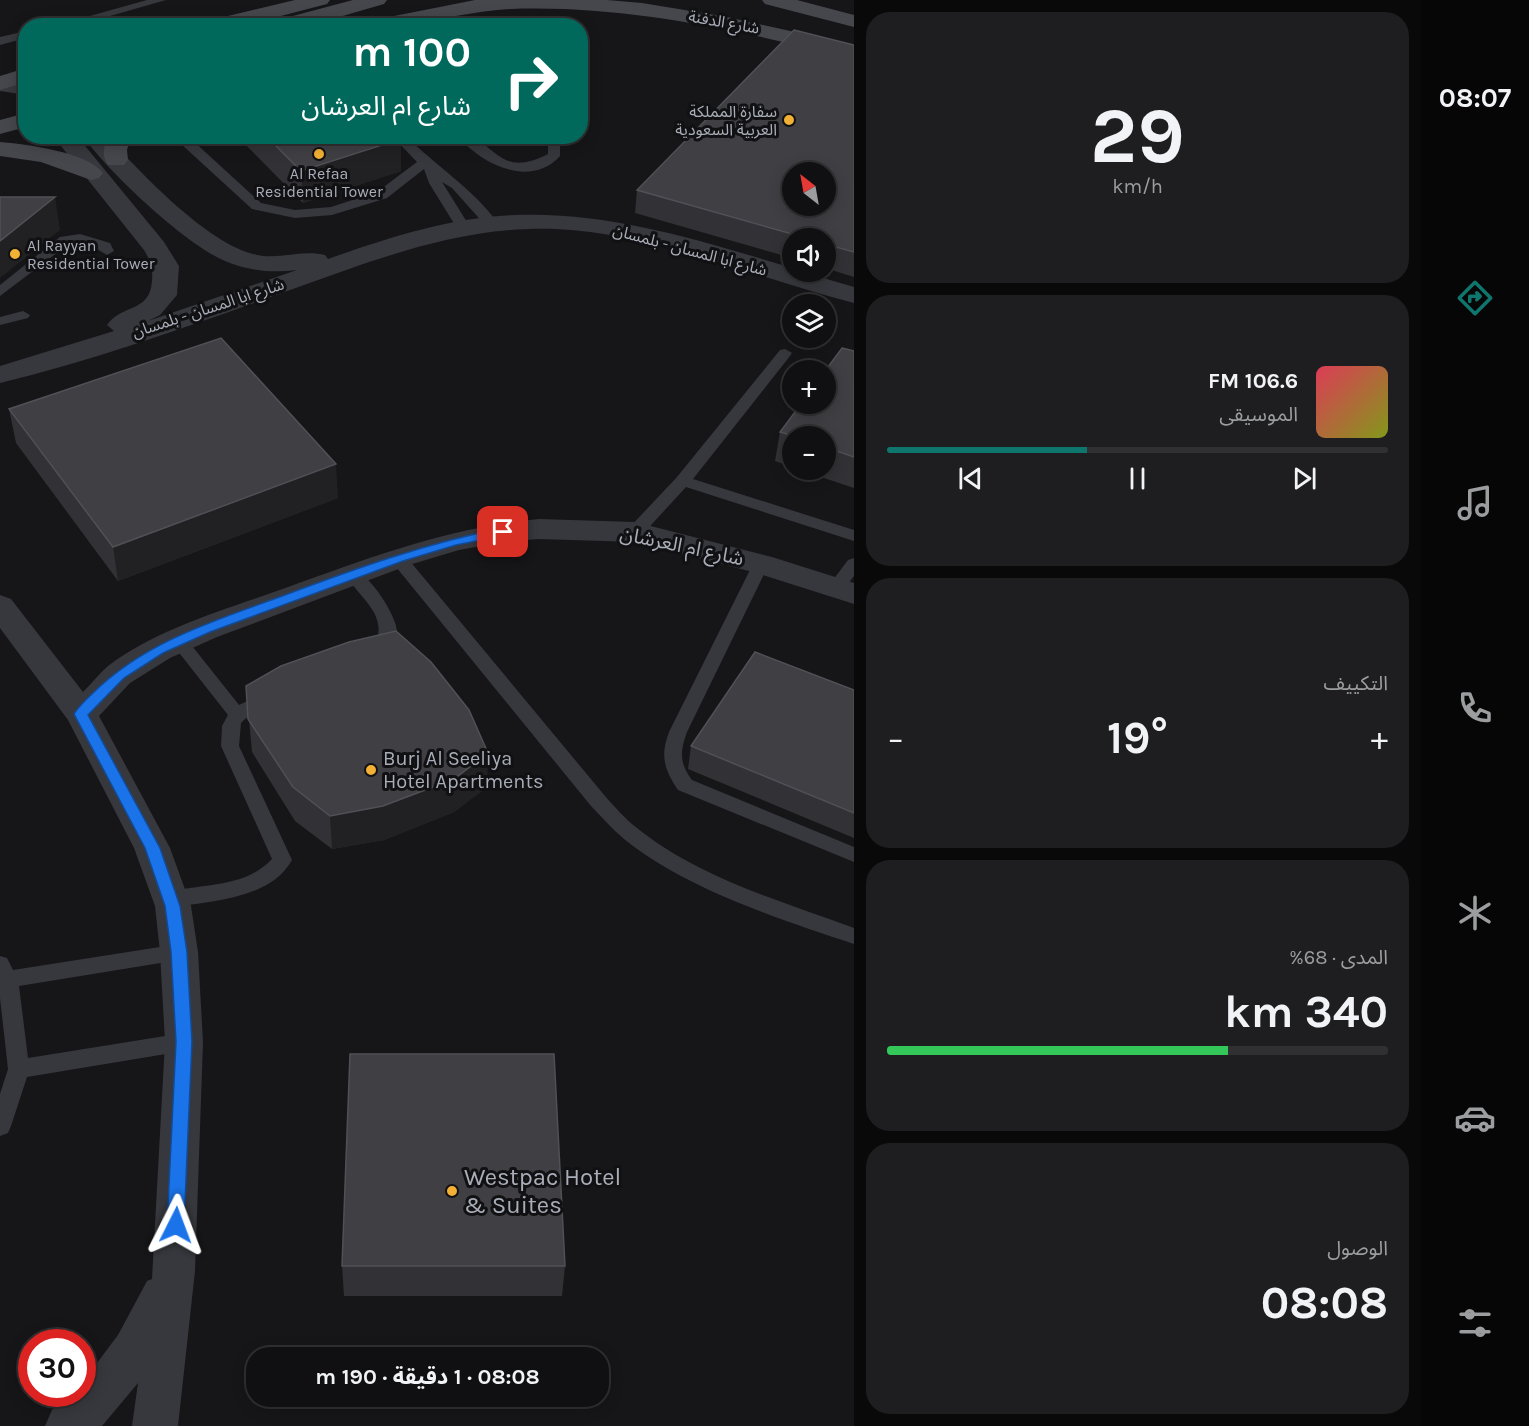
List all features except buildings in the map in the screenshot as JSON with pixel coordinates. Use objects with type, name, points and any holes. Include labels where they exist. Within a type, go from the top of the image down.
[{"type":"main road","points":[[238,18],[244,0]]},
{"type":"main road","points":[[245,18],[320,0]]},
{"type":"main road","points":[[312,18],[377,0]]},
{"type":"main road","name":"شارع الدفنة","points":[[772,0],[799,4],[854,21]]},
{"type":"main road","name":"شارع الدفنة","points":[[416,18],[474,6],[512,3],[601,5],[718,20],[854,52]]},
{"type":"main road","points":[[0,83],[18,77]]},
{"type":"main road","points":[[0,128],[18,122]]},
{"type":"main road","points":[[0,149],[28,150],[52,156],[92,173]]},
{"type":"street","points":[[0,83],[18,86]]},
{"type":"street","name":"شارع ابا المسان - بلمسان","points":[[65,354],[150,309],[164,295],[167,285],[166,266],[155,248],[70,144]]},
{"type":"street","name":"شارع ابا المسان - بلمسان","points":[[118,148],[197,233],[222,252],[251,262],[287,264],[383,247],[463,227],[491,223],[554,222],[615,229],[854,295]]},
{"type":"street","name":"شارع ابا المسان - بلمسان","points":[[0,375],[229,303],[383,247]]},
{"type":"street","name":"شارع ام العرشان","points":[[81,714],[119,675],[178,641],[398,558],[456,541],[503,532],[539,529],[635,532],[761,564],[845,591]]},
{"type":"street","points":[[0,606],[81,714],[152,848],[170,900],[179,952],[184,1042],[174,1271],[155,1426]]},
{"type":"street","points":[[68,1426],[95,1405],[132,1356],[174,1271]]},
{"type":"lane","points":[[90,18],[160,0]]},
{"type":"lane","points":[[0,40],[18,36]]},
{"type":"lane","points":[[188,144],[257,206],[295,214],[332,211],[382,195],[429,167]]},
{"type":"lane","points":[[406,144],[429,167],[451,180],[491,223]]},
{"type":"lane","points":[[473,144],[487,157],[503,166],[522,169],[540,165],[554,156],[554,144]]},
{"type":"lane","points":[[429,167],[463,227]]},
{"type":"lane","points":[[0,292],[65,240],[77,236],[92,239],[105,246],[107,251]]},
{"type":"lane","points":[[0,321],[23,315]]},
{"type":"lane","points":[[635,532],[683,481],[785,353]]},
{"type":"lane","points":[[683,481],[854,536]]},
{"type":"lane","points":[[398,558],[598,801],[631,834],[678,864],[750,896],[854,936]]},
{"type":"lane","points":[[761,564],[678,732],[671,748],[671,767],[685,785],[854,855]]},
{"type":"lane","points":[[845,591],[854,564]]},
{"type":"lane","points":[[353,574],[386,615],[389,630],[387,645],[379,654],[368,658]]},
{"type":"lane","points":[[178,641],[237,714]]},
{"type":"lane","points":[[170,900],[259,880],[274,873],[282,860],[230,746],[228,731],[237,714],[288,687]]},
{"type":"lane","points":[[0,1126],[19,1069],[4,972],[179,952]]},
{"type":"lane","points":[[19,1069],[184,1042]]},
{"type":"place","name":"سفارة المملكة العربية السعودية","points":[[789,120]]},
{"type":"place","name":"Al Refaa Residential Tower","points":[[319,154]]},
{"type":"place","name":"Al Rayyan Residential Tower","points":[[15,254]]},
{"type":"place","name":"Burj Al Seeliya Hotel Apartments","points":[[371,770]]},
{"type":"place","name":"Westpac Hotel & Suites","points":[[452,1191]]},
{"type":"route","points":[[176,1225],[184,1042],[179,952],[172,906],[152,848],[81,714],[119,675],[159,650],[206,629],[398,558],[456,541],[503,532]]}]
